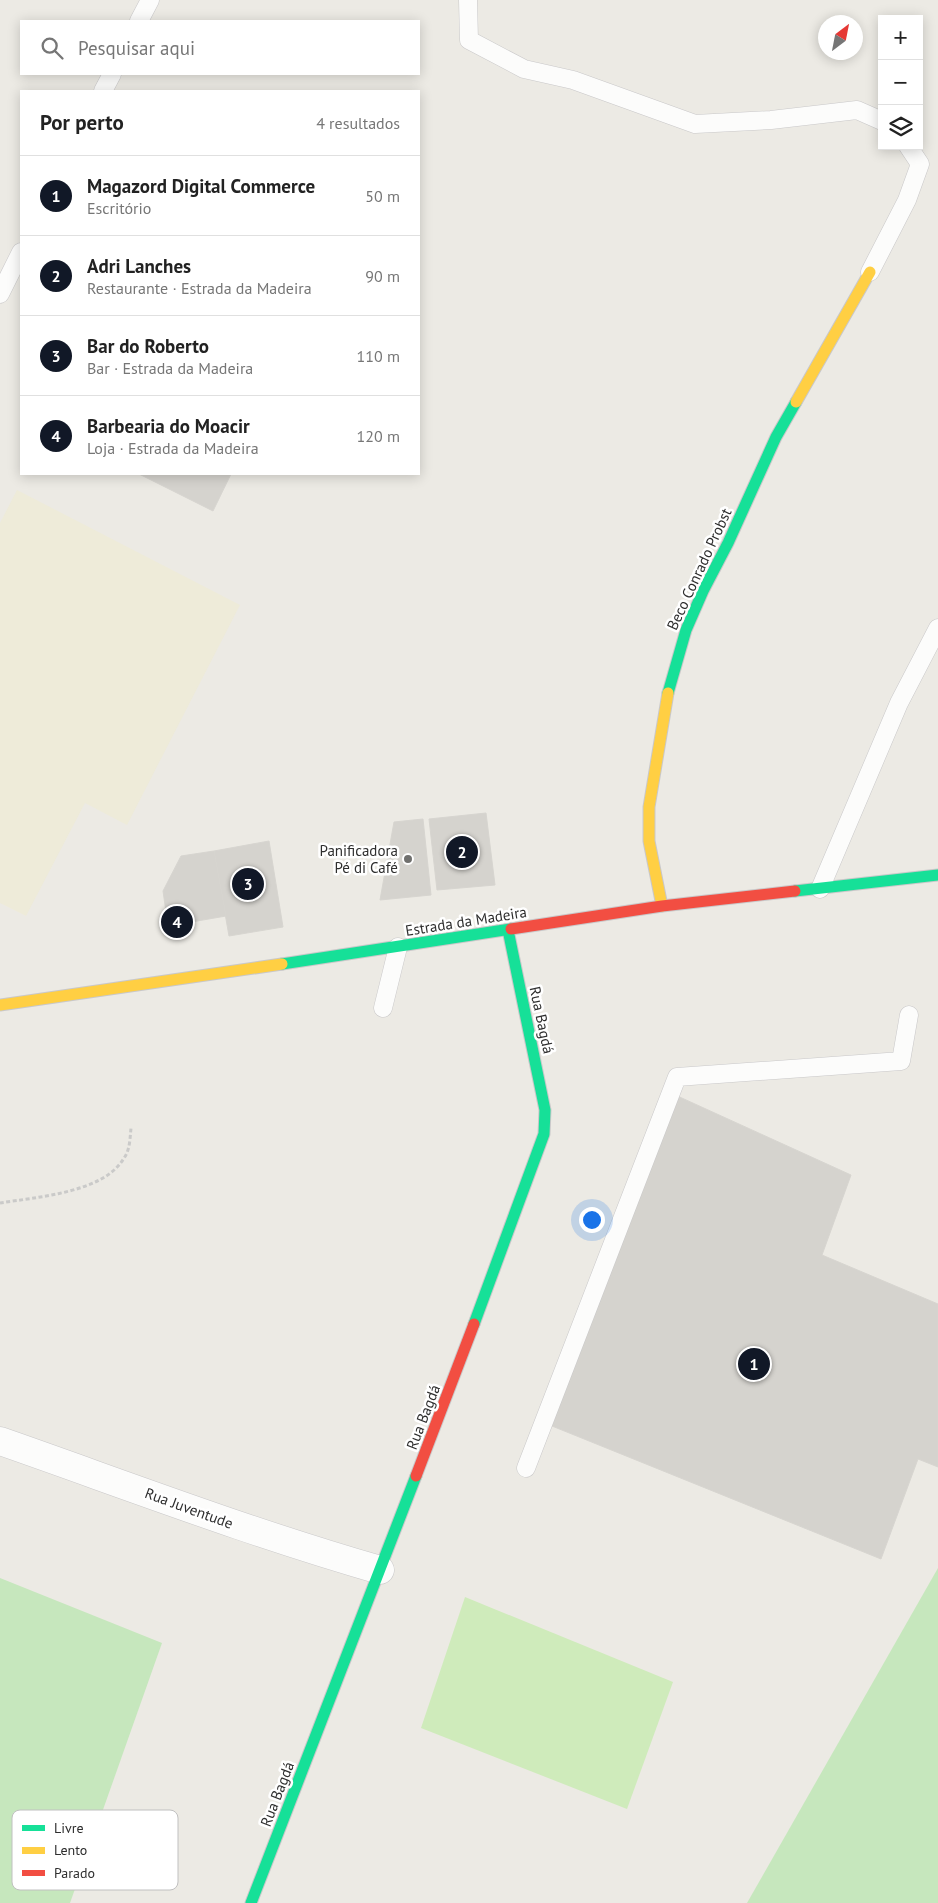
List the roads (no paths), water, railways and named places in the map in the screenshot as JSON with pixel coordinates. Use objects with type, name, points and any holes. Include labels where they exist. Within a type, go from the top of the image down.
[{"type":"street","name":"Beco Conrado Probst","points":[[662,906],[649,841],[649,807],[667,698],[686,630],[776,437],[870,272]]},
{"type":"street","name":"Estrada da Madeira","points":[[0,1005],[398,947],[662,906],[938,875]]},
{"type":"street","name":"Rua Bagdá","points":[[251,1903],[444,1404],[546,1124],[545,1110],[508,930]]},
{"type":"street","name":"Rua Juventude","points":[[0,1441],[236,1525],[380,1570]]},
{"type":"lane","points":[[140,20],[150,0]]},
{"type":"lane","points":[[468,0],[469,40],[524,69],[573,80],[695,124],[771,120],[857,110],[878,119]]},
{"type":"lane","points":[[104,90],[111,75]]},
{"type":"lane","points":[[870,272],[907,200],[920,164],[911,150]]},
{"type":"lane","points":[[0,294],[20,254]]},
{"type":"lane","points":[[820,889],[899,703],[938,628]]},
{"type":"lane","points":[[383,1008],[398,947]]},
{"type":"lane","points":[[526,1468],[677,1077],[901,1060],[909,1015]]},
{"type":"place","name":"Adri Lanches","points":[[462,852]]},
{"type":"place","name":"Panificadora Pé di Café","points":[[408,859]]},
{"type":"place","name":"Bar do Roberto","points":[[248,884]]},
{"type":"place","name":"Barbearia do Moacir","points":[[177,922]]},
{"type":"place","name":"Magazord Digital Commerce","points":[[754,1364]]}]
